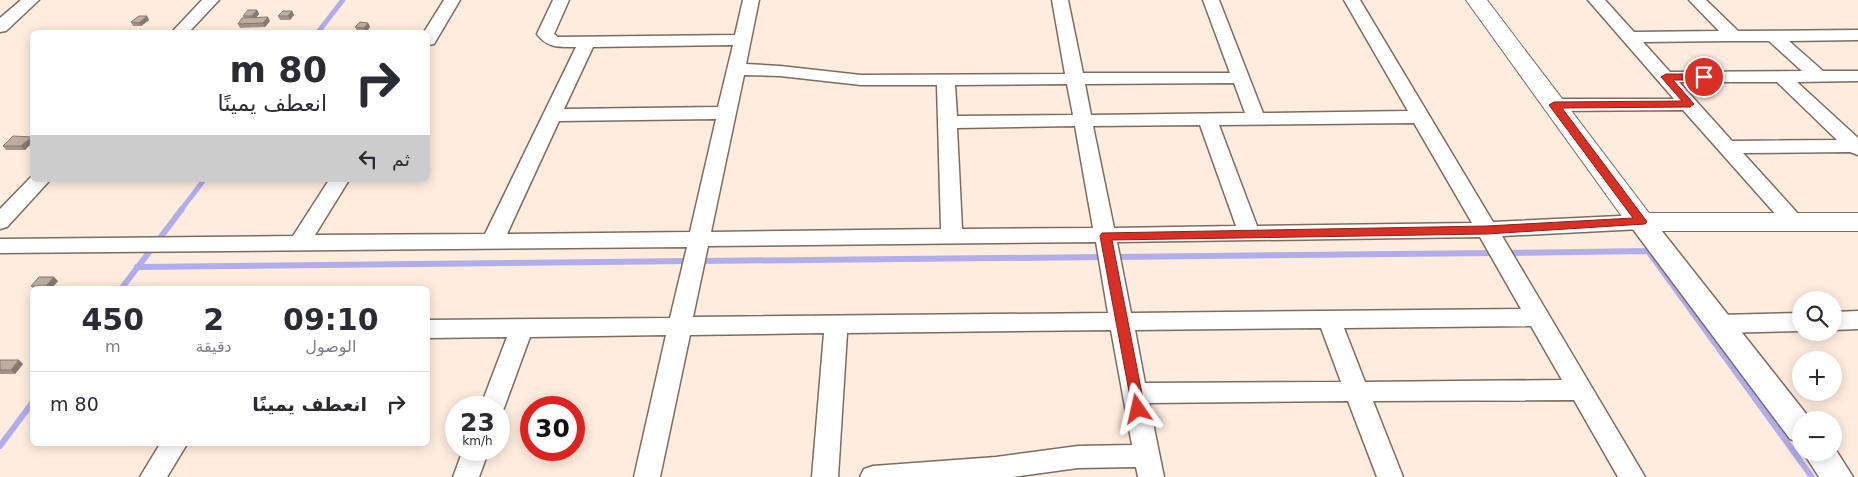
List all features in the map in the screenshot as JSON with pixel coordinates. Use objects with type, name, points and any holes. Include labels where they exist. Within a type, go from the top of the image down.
[{"type":"main road","points":[[1476,0],[1641,222],[1858,222]]},
{"type":"street","points":[[0,27],[31,0]]},
{"type":"street","points":[[182,30],[210,0]]},
{"type":"street","points":[[430,37],[452,0]]},
{"type":"street","points":[[561,0],[545,34],[549,39],[556,42],[743,40]]},
{"type":"street","points":[[647,477],[751,0]]},
{"type":"street","points":[[873,477],[996,468],[1078,456],[1149,467],[1060,0]]},
{"type":"street","points":[[1211,0],[1256,119]]},
{"type":"street","points":[[1352,0],[1632,477]]},
{"type":"street","points":[[1596,0],[1794,222]]},
{"type":"street","points":[[1697,0],[1735,36]]},
{"type":"street","points":[[1630,37],[1858,35]]},
{"type":"street","points":[[1774,36],[1819,77]]},
{"type":"street","points":[[492,242],[587,41]]},
{"type":"street","points":[[736,70],[780,72],[861,80],[1241,78]]},
{"type":"street","points":[[1666,77],[1858,76]]},
{"type":"street","points":[[1782,77],[1857,147]]},
{"type":"street","points":[[946,79],[952,237]]},
{"type":"street","points":[[1554,105],[1690,104]]},
{"type":"street","points":[[552,114],[727,113]]},
{"type":"street","points":[[949,122],[1421,118]]},
{"type":"street","points":[[1208,120],[1249,234]]},
{"type":"street","points":[[1728,147],[1857,147]]},
{"type":"street","points":[[0,222],[38,182]]},
{"type":"street","points":[[299,244],[338,182]]},
{"type":"street","points":[[0,246],[1249,234],[1487,230],[1641,222],[1792,418]]},
{"type":"street","points":[[430,329],[1538,317]]},
{"type":"street","points":[[1329,319],[1390,477]]},
{"type":"street","points":[[1842,321],[1858,320]]},
{"type":"street","points":[[1720,324],[1792,322]]},
{"type":"street","points":[[825,477],[836,325]]},
{"type":"street","points":[[496,396],[522,328]]},
{"type":"street","points":[[1135,393],[1581,390]]},
{"type":"street","points":[[153,477],[173,446]]},
{"type":"street","points":[[466,477],[472,461]]},
{"type":"street","points":[[1825,461],[1837,477]]},
{"type":"building","points":[[248,10],[257,10],[252,16],[243,16]]},
{"type":"building","points":[[283,11],[292,11],[288,16],[278,16]]},
{"type":"building","points":[[139,16],[147,16],[139,23],[131,22]]},
{"type":"building","points":[[268,17],[263,23],[238,24],[242,18]]},
{"type":"building","points":[[360,22],[368,23],[364,28],[355,27]]},
{"type":"building","points":[[13,136],[30,137],[21,146],[3,146]]},
{"type":"building","points":[[39,277],[54,277],[46,286],[31,286]]},
{"type":"building","points":[[0,360],[19,360],[11,370],[0,370]]},
{"type":"waterway","points":[[320,30],[343,0]]},
{"type":"waterway","points":[[181,210],[202,182]]},
{"type":"waterway","points":[[138,267],[182,209]]},
{"type":"waterway","points":[[1504,253],[1648,251],[1812,477]]},
{"type":"waterway","points":[[1114,257],[1495,253]]},
{"type":"waterway","points":[[699,261],[1105,257]]},
{"type":"waterway","points":[[138,267],[690,261]]},
{"type":"waterway","points":[[123,286],[138,267]]},
{"type":"waterway","points":[[0,446],[30,406]]},
{"type":"route","points":[[1138,409],[1106,236],[1487,230],[1641,222],[1554,105],[1690,104],[1666,77],[1704,77]]}]
